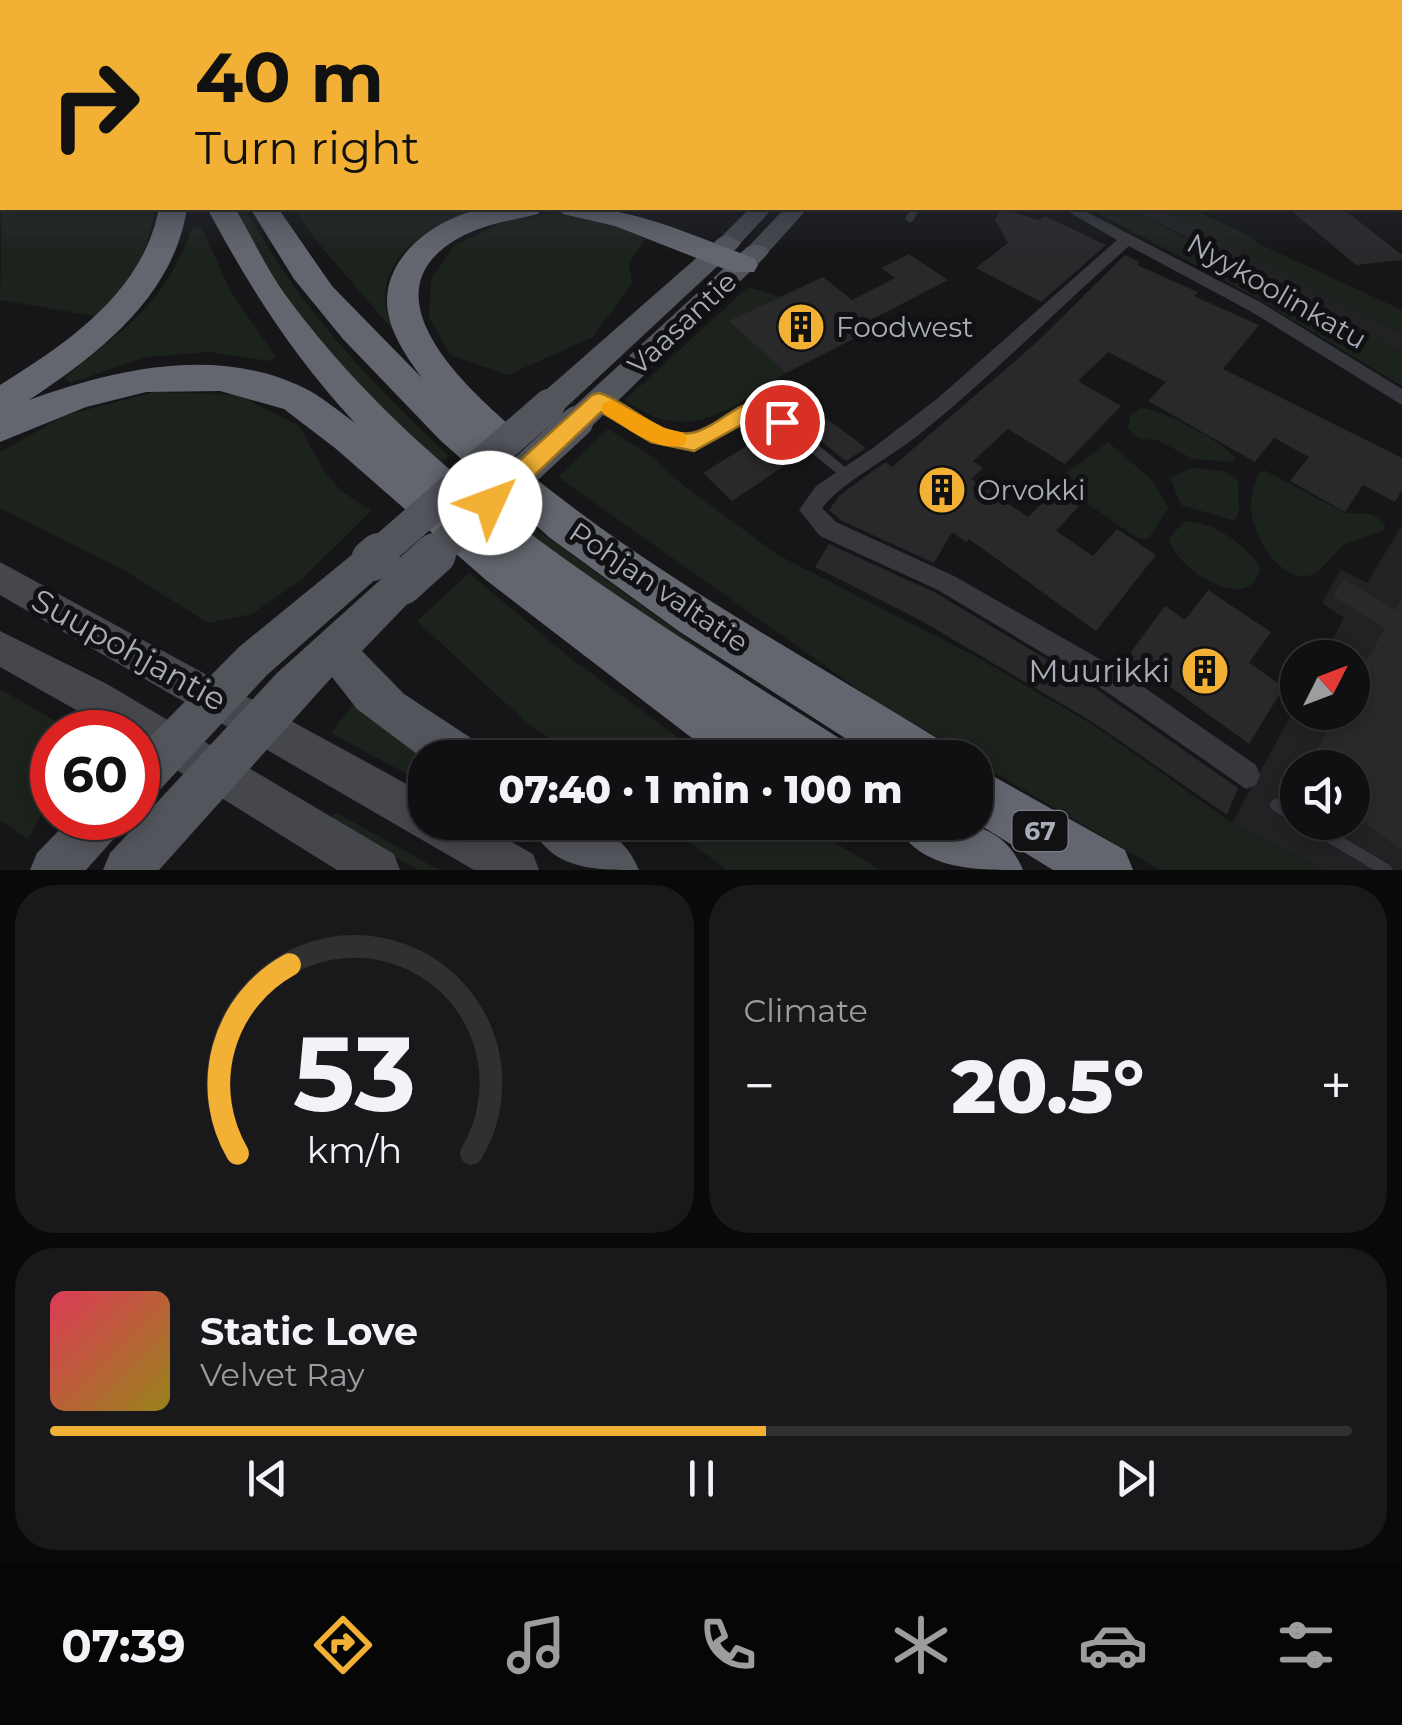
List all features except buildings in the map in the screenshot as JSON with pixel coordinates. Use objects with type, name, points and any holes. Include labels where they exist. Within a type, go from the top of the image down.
[{"type":"highway","points":[[0,402],[89,340],[129,299],[164,246],[173,210]]},
{"type":"highway","name":"Pohjan valtatie","points":[[222,210],[257,274],[298,334],[347,392],[420,465],[530,556],[659,649],[797,740]]},
{"type":"highway","name":"Pohjan valtatie","points":[[265,210],[333,308],[436,414],[537,502],[678,603],[894,740]]},
{"type":"highway","points":[[520,210],[460,226],[418,258],[406,278],[403,302],[410,328],[428,360],[482,422],[556,486],[862,719]]},
{"type":"highway","points":[[582,210],[736,254]]},
{"type":"highway","points":[[637,210],[736,254]]},
{"type":"highway","points":[[0,428],[87,392],[136,380],[180,375],[228,377],[261,385],[296,400],[322,419],[595,639],[736,740]]},
{"type":"highway","name":"67","points":[[993,803],[1106,870]]},
{"type":"highway","points":[[938,840],[986,865]]},
{"type":"highway","name":"67","points":[[949,840],[986,865]]},
{"type":"main road","name":"Vaasantie","points":[[160,757],[254,661],[387,572],[575,409],[736,254],[761,210]]},
{"type":"main road","name":"Vaasantie","points":[[575,409],[736,254],[793,210]]},
{"type":"main road","name":"Vaasantie","points":[[127,870],[259,724],[339,643],[387,572]]},
{"type":"main road","name":"Suupohjantie","points":[[0,578],[408,808]]},
{"type":"main road","points":[[339,643],[343,662],[368,691],[436,740]]},
{"type":"main road","name":"Suupohjantie","points":[[0,648],[172,745],[378,870]]},
{"type":"main road","points":[[54,870],[82,840]]},
{"type":"main road","points":[[464,840],[516,870]]},
{"type":"main road","points":[[576,840],[615,870]]},
{"type":"street","name":"Nyykoolinkatu","points":[[1073,210],[1330,351],[1402,398]]},
{"type":"street","points":[[1130,238],[944,402],[878,456],[816,498],[810,510],[828,529],[946,584],[1110,678],[1246,775]]},
{"type":"lane","points":[[910,218],[915,210]]},
{"type":"lane","points":[[575,409],[659,436],[694,442],[748,410],[768,411],[847,475]]},
{"type":"lane","points":[[1276,805],[1280,807]]},
{"type":"lane","points":[[1335,840],[1386,870]]},
{"type":"shaded area","points":[[2,210],[154,210],[137,266],[101,317],[0,300]]},
{"type":"shaded area","points":[[233,210],[246,210],[288,277],[336,340],[449,456],[437,466],[379,407],[297,313],[251,245]]},
{"type":"shaded area","points":[[295,210],[475,210],[413,243],[391,271],[386,309],[404,343],[314,238]]},
{"type":"shaded area","points":[[1092,210],[1131,210],[1390,344],[1402,352],[1402,386],[1257,298]]},
{"type":"shaded area","points":[[1131,210],[1160,210],[1266,262],[1402,334],[1402,352],[1252,269]]},
{"type":"shaded area","points":[[1160,210],[1194,210],[1402,310],[1402,334]]},
{"type":"shaded area","points":[[561,212],[611,223],[645,239],[629,263],[632,283],[593,337],[508,375],[450,355],[429,317],[431,279],[455,245],[505,221]]},
{"type":"shaded area","points":[[201,226],[232,294],[276,357],[269,361],[209,352],[145,357],[71,383],[64,378],[140,314],[168,278],[192,228]]},
{"type":"shaded area","points":[[748,287],[781,297],[730,321],[786,373],[727,409],[689,421],[669,421],[625,400]]},
{"type":"shaded area","points":[[155,392],[238,395],[299,426],[340,490],[371,511],[302,579],[252,614],[208,623],[122,569],[0,508],[0,452],[66,415]]},
{"type":"shaded area","points":[[1140,408],[1191,427],[1236,459],[1193,459],[1157,440],[1141,439],[1128,429],[1130,416]]},
{"type":"shaded area","points":[[608,429],[653,457],[683,485],[778,555],[980,659],[1095,726],[1232,823],[1323,870],[1160,870],[993,772],[993,740],[943,740],[876,702],[558,477]]},
{"type":"shaded area","points":[[1108,442],[1153,481],[1168,508],[1148,539],[1136,537],[1060,485],[1061,477]]},
{"type":"shaded area","points":[[1191,468],[1224,471],[1238,481],[1239,511],[1235,521],[1181,505],[1170,478]]},
{"type":"shaded area","points":[[1264,470],[1345,513],[1371,514],[1385,523],[1384,530],[1343,545],[1317,573],[1292,574],[1271,557],[1253,518],[1253,490],[1258,474]]},
{"type":"shaded area","points":[[518,516],[765,695],[834,740],[814,740],[507,527]]},
{"type":"shaded area","points":[[1185,521],[1218,530],[1236,542],[1260,566],[1255,581],[1244,588],[1230,589],[1185,564],[1169,538]]},
{"type":"shaded area","points":[[1402,525],[1402,870],[1323,870],[1232,823],[1283,730],[1370,730],[1370,640],[1332,640],[1344,618],[1322,603],[1341,569],[1367,583]]},
{"type":"shaded area","points":[[469,573],[569,657],[682,740],[551,740],[526,722],[417,621]]},
{"type":"shaded area","points":[[0,689],[36,710],[30,710],[28,839],[0,820]]},
{"type":"shaded area","points":[[356,701],[408,744],[408,775],[331,733]]},
{"type":"shaded area","points":[[337,813],[439,870],[418,870],[332,821],[332,815]]},
{"type":"shaded area","points":[[686,840],[830,840],[881,870],[727,870]]},
{"type":"slow traffic","points":[[612,408],[659,436],[676,439]]},
{"type":"place","name":"Foodwest","points":[[801,327]]},
{"type":"place","name":"Orvokki","points":[[942,490]]},
{"type":"place","name":"Muurikki","points":[[1205,671]]},
{"type":"route","points":[[490,503],[599,400],[659,436],[694,442],[748,410],[768,411],[782,422]]}]
